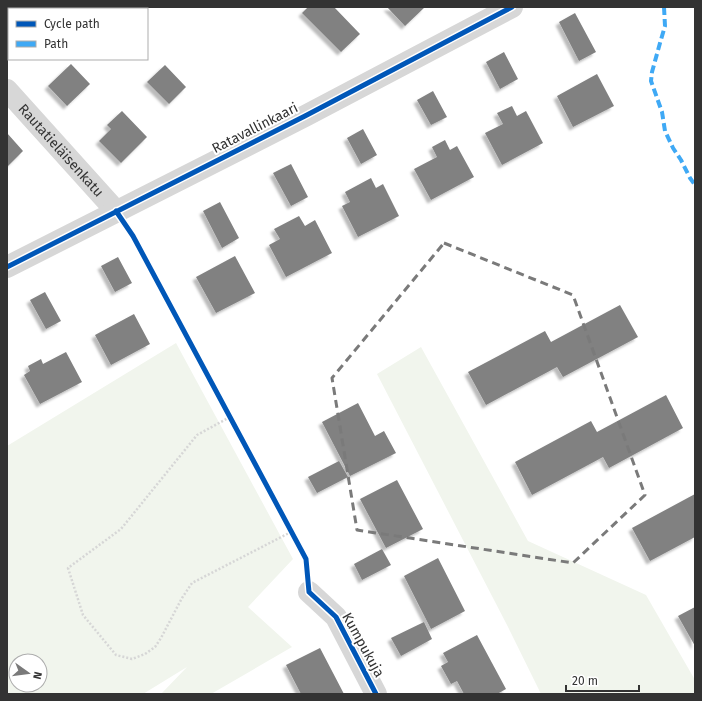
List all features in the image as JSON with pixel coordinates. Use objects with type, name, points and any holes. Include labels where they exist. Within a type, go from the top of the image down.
[{"type":"street","name":"Ratavallinkaari","points":[[7,267],[305,116],[501,9]]},
{"type":"street","name":"Rautatieläisenkatu","points":[[7,90],[116,212]]},
{"type":"street","name":"Kumpukuja","points":[[309,592],[336,617],[376,694]]},
{"type":"path","points":[[226,410],[234,424]]},
{"type":"path","points":[[230,417],[197,435],[121,529],[68,568],[84,616],[116,656],[132,659],[145,654],[156,647],[182,598],[192,583],[291,532]]},
{"type":"path","points":[[288,525],[294,538]]},
{"type":"highlighted area","points":[[444,243],[573,295],[645,495],[573,563],[357,530],[332,378]]},
{"type":"shaded area","points":[[176,343],[293,559],[248,607],[292,647],[211,694],[161,694],[187,667],[143,694],[7,694],[7,446]]},
{"type":"shaded area","points":[[421,347],[528,541],[646,595],[695,680],[695,694],[541,694],[507,625],[377,374]]},
{"type":"building","points":[[308,7],[334,7],[360,34],[341,52],[302,13]]},
{"type":"building","points":[[387,7],[425,7],[405,26]]},
{"type":"building","points":[[575,13],[596,52],[579,61],[559,22]]},
{"type":"building","points":[[504,52],[518,79],[500,89],[486,62]]},
{"type":"building","points":[[71,64],[90,84],[67,106],[48,86]]},
{"type":"building","points":[[165,65],[186,87],[169,104],[147,82]]},
{"type":"building","points":[[597,74],[614,106],[573,127],[557,96]]},
{"type":"building","points":[[433,91],[447,117],[431,125],[417,100]]},
{"type":"building","points":[[512,106],[517,116],[526,111],[543,143],[502,165],[485,133],[503,124],[497,113]]},
{"type":"building","points":[[122,111],[147,137],[121,163],[99,141],[111,129],[107,125]]},
{"type":"building","points":[[363,129],[377,155],[361,164],[347,138]]},
{"type":"building","points":[[7,133],[23,151],[7,167]]},
{"type":"building","points":[[445,140],[450,150],[457,146],[474,177],[431,200],[414,169],[437,157],[432,147]]},
{"type":"building","points":[[291,164],[308,197],[291,206],[273,173]]},
{"type":"building","points":[[371,178],[376,188],[383,184],[399,216],[358,237],[342,206],[350,202],[345,192]]},
{"type":"building","points":[[220,202],[239,238],[222,248],[203,211]]},
{"type":"building","points":[[299,216],[305,226],[315,220],[332,253],[286,277],[269,245],[280,239],[274,229]]},
{"type":"building","points":[[235,256],[255,293],[216,313],[196,277]]},
{"type":"building","points":[[118,257],[132,283],[115,292],[101,266]]},
{"type":"building","points":[[45,292],[61,321],[46,329],[30,300]]},
{"type":"building","points":[[620,305],[638,337],[563,377],[557,367],[486,405],[468,372],[545,331],[551,342]]},
{"type":"building","points":[[134,314],[150,344],[111,365],[95,335]]},
{"type":"building","points":[[66,352],[82,382],[40,404],[24,375],[30,371],[28,366],[41,359],[43,364]]},
{"type":"building","points":[[666,395],[683,428],[609,468],[603,457],[532,495],[515,462],[591,421],[597,432]]},
{"type":"building","points":[[358,403],[375,436],[384,431],[396,453],[350,476],[322,422]]},
{"type":"building","points":[[339,461],[348,477],[317,493],[308,477]]},
{"type":"building","points":[[397,480],[423,529],[386,548],[360,499]]},
{"type":"building","points":[[695,494],[695,537],[650,561],[632,528]]},
{"type":"building","points":[[382,549],[391,565],[362,580],[354,564]]},
{"type":"building","points":[[438,558],[465,611],[431,629],[404,576]]},
{"type":"building","points":[[695,607],[695,646],[678,616]]},
{"type":"building","points":[[424,622],[432,639],[401,656],[391,638]]},
{"type":"building","points":[[477,635],[506,689],[497,694],[464,694],[457,681],[451,684],[441,666],[448,662],[443,653]]},
{"type":"building","points":[[320,648],[344,694],[301,694],[286,665]]},
{"type":"marked path","points":[[664,7],[665,26],[652,72],[651,81],[662,112],[665,131],[673,148],[695,185]]},
{"type":"cycle path","points":[[7,267],[305,116],[512,7]]},
{"type":"cycle path","points":[[116,211],[133,236],[306,559],[309,592],[336,617],[376,694]]}]
